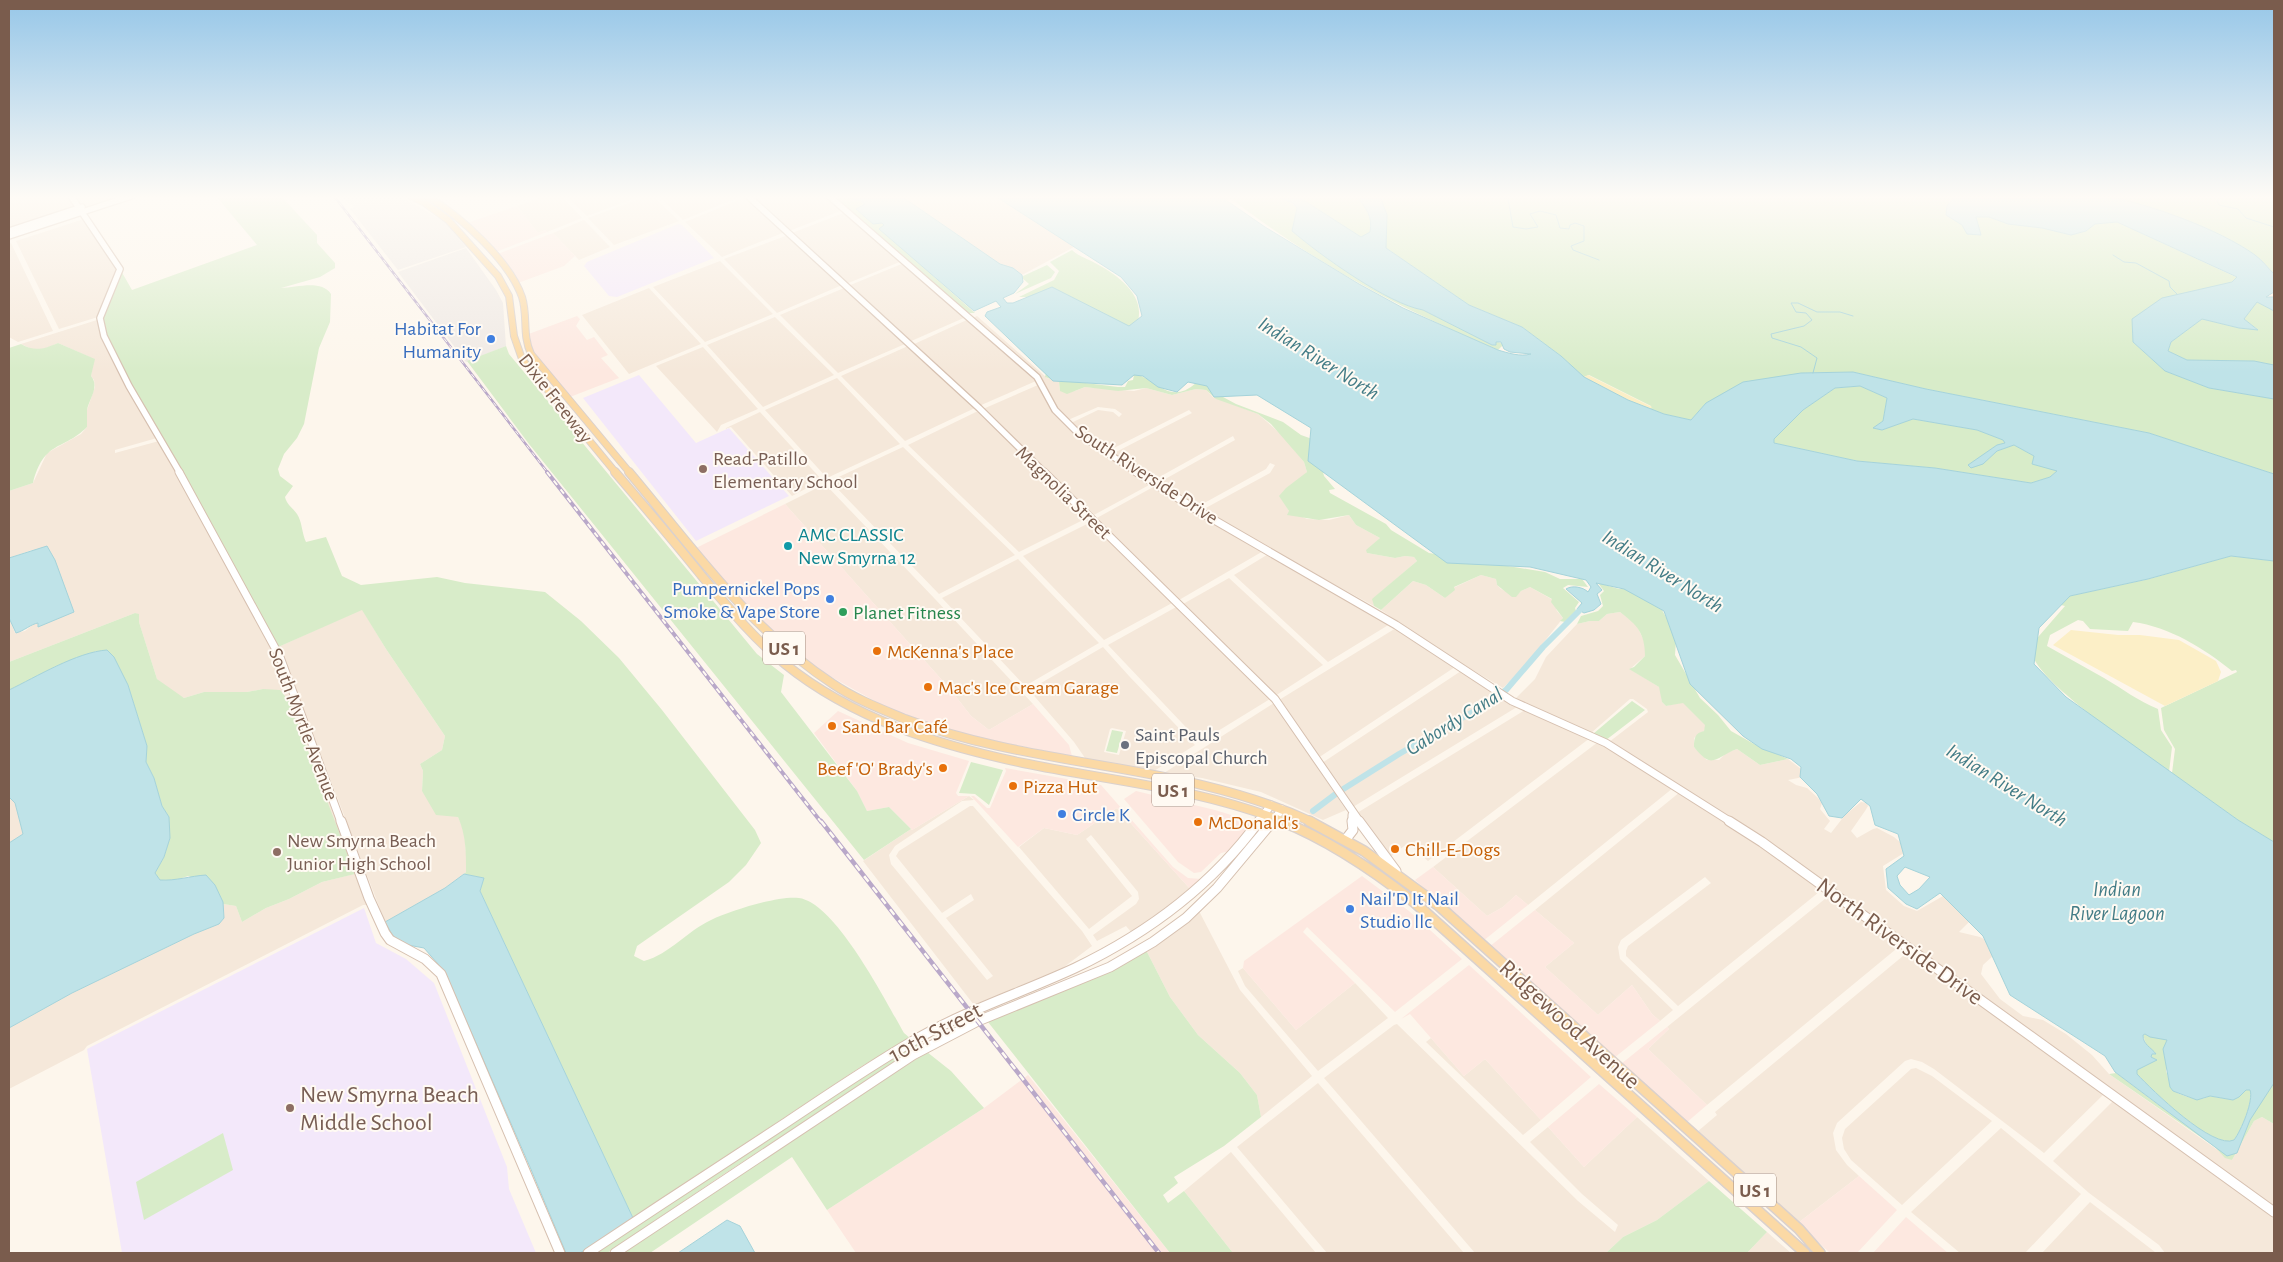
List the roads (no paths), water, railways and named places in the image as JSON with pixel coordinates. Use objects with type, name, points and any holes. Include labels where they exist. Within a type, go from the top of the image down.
[{"type":"main road","name":"Dixie Freeway","points":[[479,255],[502,281],[511,298],[514,338],[524,362],[743,625],[765,647],[796,673],[830,696],[876,720],[933,742],[975,753],[1046,767]]},
{"type":"main road","name":"Dixie Freeway","points":[[491,255],[510,276],[522,298],[523,335],[533,358],[753,619],[776,642],[806,666],[853,696],[901,718],[956,737],[1074,761]]},
{"type":"main road","name":"US 1","points":[[1074,761],[1203,784],[1282,809]]},
{"type":"main road","points":[[1046,767],[1062,766],[1074,761]]},
{"type":"main road","points":[[1072,772],[1096,765]]},
{"type":"main road","name":"US 1","points":[[1046,767],[1193,794],[1276,819]]},
{"type":"main road","name":"Ridgewood Avenue","points":[[1282,809],[1346,839],[1418,888],[1799,1230],[1820,1253]]},
{"type":"main road","name":"Ridgewood Avenue","points":[[1276,819],[1297,827],[1336,847],[1379,874],[1414,902],[1805,1253]]},
{"type":"main road","points":[[1456,939],[1484,946]]},
{"type":"main road","points":[[1474,955],[1482,955],[1500,961]]},
{"type":"street","name":"South Myrtle Avenue","points":[[111,255],[120,269],[100,318],[104,336],[280,657],[369,898],[385,933],[390,940],[425,959],[441,974],[560,1253]]},
{"type":"street","name":"Magnolia Street","points":[[812,255],[979,408],[1275,699],[1352,812],[1399,876]]},
{"type":"street","name":"South Riverside Drive","points":[[897,255],[1032,372],[1037,377],[1055,410],[1080,435],[1197,510],[1396,625],[1508,699]]},
{"type":"street","name":"North Riverside Drive","points":[[1508,699],[1606,743],[1762,842],[2274,1212]]},
{"type":"street","name":"10th Street","points":[[588,1253],[864,1070],[939,1026],[1075,967],[1144,930],[1194,892],[1231,856],[1271,805]]},
{"type":"street","name":"10th Street","points":[[615,1253],[913,1055],[946,1037],[1007,1009],[1110,966],[1153,942],[1186,918],[1214,891],[1276,819],[1282,809]]},
{"type":"street","points":[[1346,839],[1353,830],[1352,812]]},
{"type":"street","points":[[1002,998],[1007,1009]]},
{"type":"street","points":[[939,1026],[946,1037]]},
{"type":"water","name":"Indian River Lagoon","points":[[909,255],[987,255],[1000,264],[1013,268],[1022,275],[1023,282],[1014,293],[1003,298],[1007,303],[1013,303],[1052,287],[1129,326],[1142,316],[1137,296],[1121,277],[1087,255],[1311,255],[1403,308],[1498,350],[1518,355],[1531,354],[1510,352],[1504,349],[1501,342],[1496,342],[1496,345],[1492,345],[1423,310],[1408,306],[1374,289],[1322,255],[1396,255],[1469,305],[1522,327],[1561,356],[1584,377],[1628,400],[1664,414],[1691,420],[1706,403],[1743,382],[1801,373],[1853,372],[1926,389],[2149,433],[2274,474],[2274,561],[2231,556],[2148,579],[2070,596],[2039,628],[2034,664],[2066,697],[2238,820],[2274,842],[2274,1083],[2250,1120],[2237,1153],[2227,1156],[2115,1072],[2105,1056],[2010,995],[1983,936],[1940,893],[1917,909],[1906,904],[1888,888],[1886,869],[1904,856],[1898,834],[1875,825],[1870,806],[1861,799],[1842,818],[1829,816],[1817,794],[1800,777],[1801,767],[1791,759],[1762,749],[1743,736],[1690,684],[1664,611],[1624,589],[1596,583],[1602,590],[1597,594],[1601,604],[1594,610],[1584,613],[1577,609],[1582,603],[1566,589],[1577,587],[1588,592],[1591,587],[1586,580],[1530,567],[1447,563],[1308,461],[1311,428],[1257,395],[1214,397],[1207,386],[1188,382],[1177,392],[1158,387],[1143,376],[1134,375],[1122,385],[1053,381],[985,316],[987,312],[1001,307],[996,301],[974,311]],"holes":[[[1860,386],[1887,398],[1883,421],[1873,428],[1882,430],[1913,419],[1977,430],[2003,440],[2005,443],[1997,445],[1968,465],[1971,468],[1983,464],[1997,451],[2014,445],[2034,456],[2032,464],[2057,471],[2050,477],[2031,483],[1935,468],[1857,461],[1774,443],[1774,439],[1803,410],[1835,388]],[[1905,867],[1930,877],[1919,889],[1909,895],[1900,885],[1897,876]],[[2145,1034],[2150,1037],[2167,1040],[2163,1049],[2170,1087],[2173,1091],[2197,1100],[2210,1096],[2233,1100],[2246,1090],[2250,1090],[2249,1108],[2234,1140],[2224,1141],[2198,1128],[2169,1105],[2137,1074],[2137,1070],[2157,1060],[2151,1057],[2152,1054],[2156,1054],[2146,1044],[2143,1038]]]},
{"type":"water","points":[[2189,255],[2255,255],[2274,274],[2274,292],[2266,297],[2274,297],[2274,311],[2257,302],[2244,319],[2258,330],[2239,328],[2202,319],[2171,342],[2168,351],[2187,360],[2254,361],[2274,365],[2274,399],[2209,388],[2165,371],[2133,342],[2132,319],[2162,298],[2232,282],[2237,277]]},
{"type":"water","points":[[47,546],[55,560],[74,612],[38,627],[38,623],[35,624],[16,633],[9,618],[9,558]]},
{"type":"water","points":[[107,650],[114,657],[128,685],[147,746],[146,762],[154,778],[162,806],[169,817],[170,838],[164,857],[155,873],[160,880],[206,875],[215,885],[223,902],[224,918],[219,924],[194,934],[72,993],[9,1028],[9,843],[23,834],[15,803],[9,797],[9,690],[70,660]]},
{"type":"water","points":[[464,874],[484,878],[480,891],[633,1218],[580,1253],[566,1253],[445,972],[424,948],[408,945],[393,936],[385,922],[445,888]]},
{"type":"water","points":[[727,1220],[740,1226],[755,1253],[678,1253]]},
{"type":"waterway","points":[[1586,255],[1599,260]]},
{"type":"waterway","points":[[2113,255],[2124,262],[2136,263],[2169,281],[2170,287],[2177,294]]},
{"type":"waterway","points":[[1813,373],[1817,358],[1801,347],[1772,338],[1771,334],[1804,326],[1812,320],[1806,313],[1796,312],[1791,303],[1798,303],[1817,312],[1840,312],[1853,316]]},
{"type":"waterway","name":"Gabordy Canal","points":[[1313,811],[1337,793],[1399,754],[1483,706],[1506,690],[1543,647],[1579,611]]},
{"type":"railway","points":[[379,255],[548,473]]},
{"type":"railway","points":[[547,472],[821,822]]},
{"type":"railway","points":[[821,821],[1159,1253]]},
{"type":"place","name":"Habitat For Humanity","points":[[491,339]]},
{"type":"place","name":"Read-Patillo Elementary School","points":[[703,469]]},
{"type":"place","name":"AMC CLASSIC New Smyrna 12","points":[[788,546]]},
{"type":"place","name":"Pumpernickel Pops Smoke & Vape Store","points":[[830,599]]},
{"type":"place","name":"Planet Fitness","points":[[843,612]]},
{"type":"place","name":"McKenna's Place","points":[[877,651]]},
{"type":"place","name":"Mac's Ice Cream Garage","points":[[928,687]]},
{"type":"place","name":"Sand Bar Café","points":[[832,726]]},
{"type":"place","name":"Saint Pauls Episcopal Church","points":[[1125,745]]},
{"type":"place","name":"Beef 'O' Brady's","points":[[943,768]]},
{"type":"place","name":"Pizza Hut","points":[[1013,786]]},
{"type":"place","name":"Circle K","points":[[1062,814]]},
{"type":"place","name":"McDonald's","points":[[1198,822]]},
{"type":"place","name":"Chill-E-Dogs","points":[[1395,849]]},
{"type":"place","name":"New Smyrna Beach Junior High School","points":[[277,852]]},
{"type":"place","name":"Nail'D It Nail Studio llc","points":[[1350,909]]},
{"type":"place","name":"New Smyrna Beach Middle School","points":[[290,1108]]},
{"type":"water label","name":"Indian River North","points":[[1319,358]]},
{"type":"water label","name":"Indian River North","points":[[1663,571]]},
{"type":"water label","name":"Indian River North","points":[[2007,785]]}]
